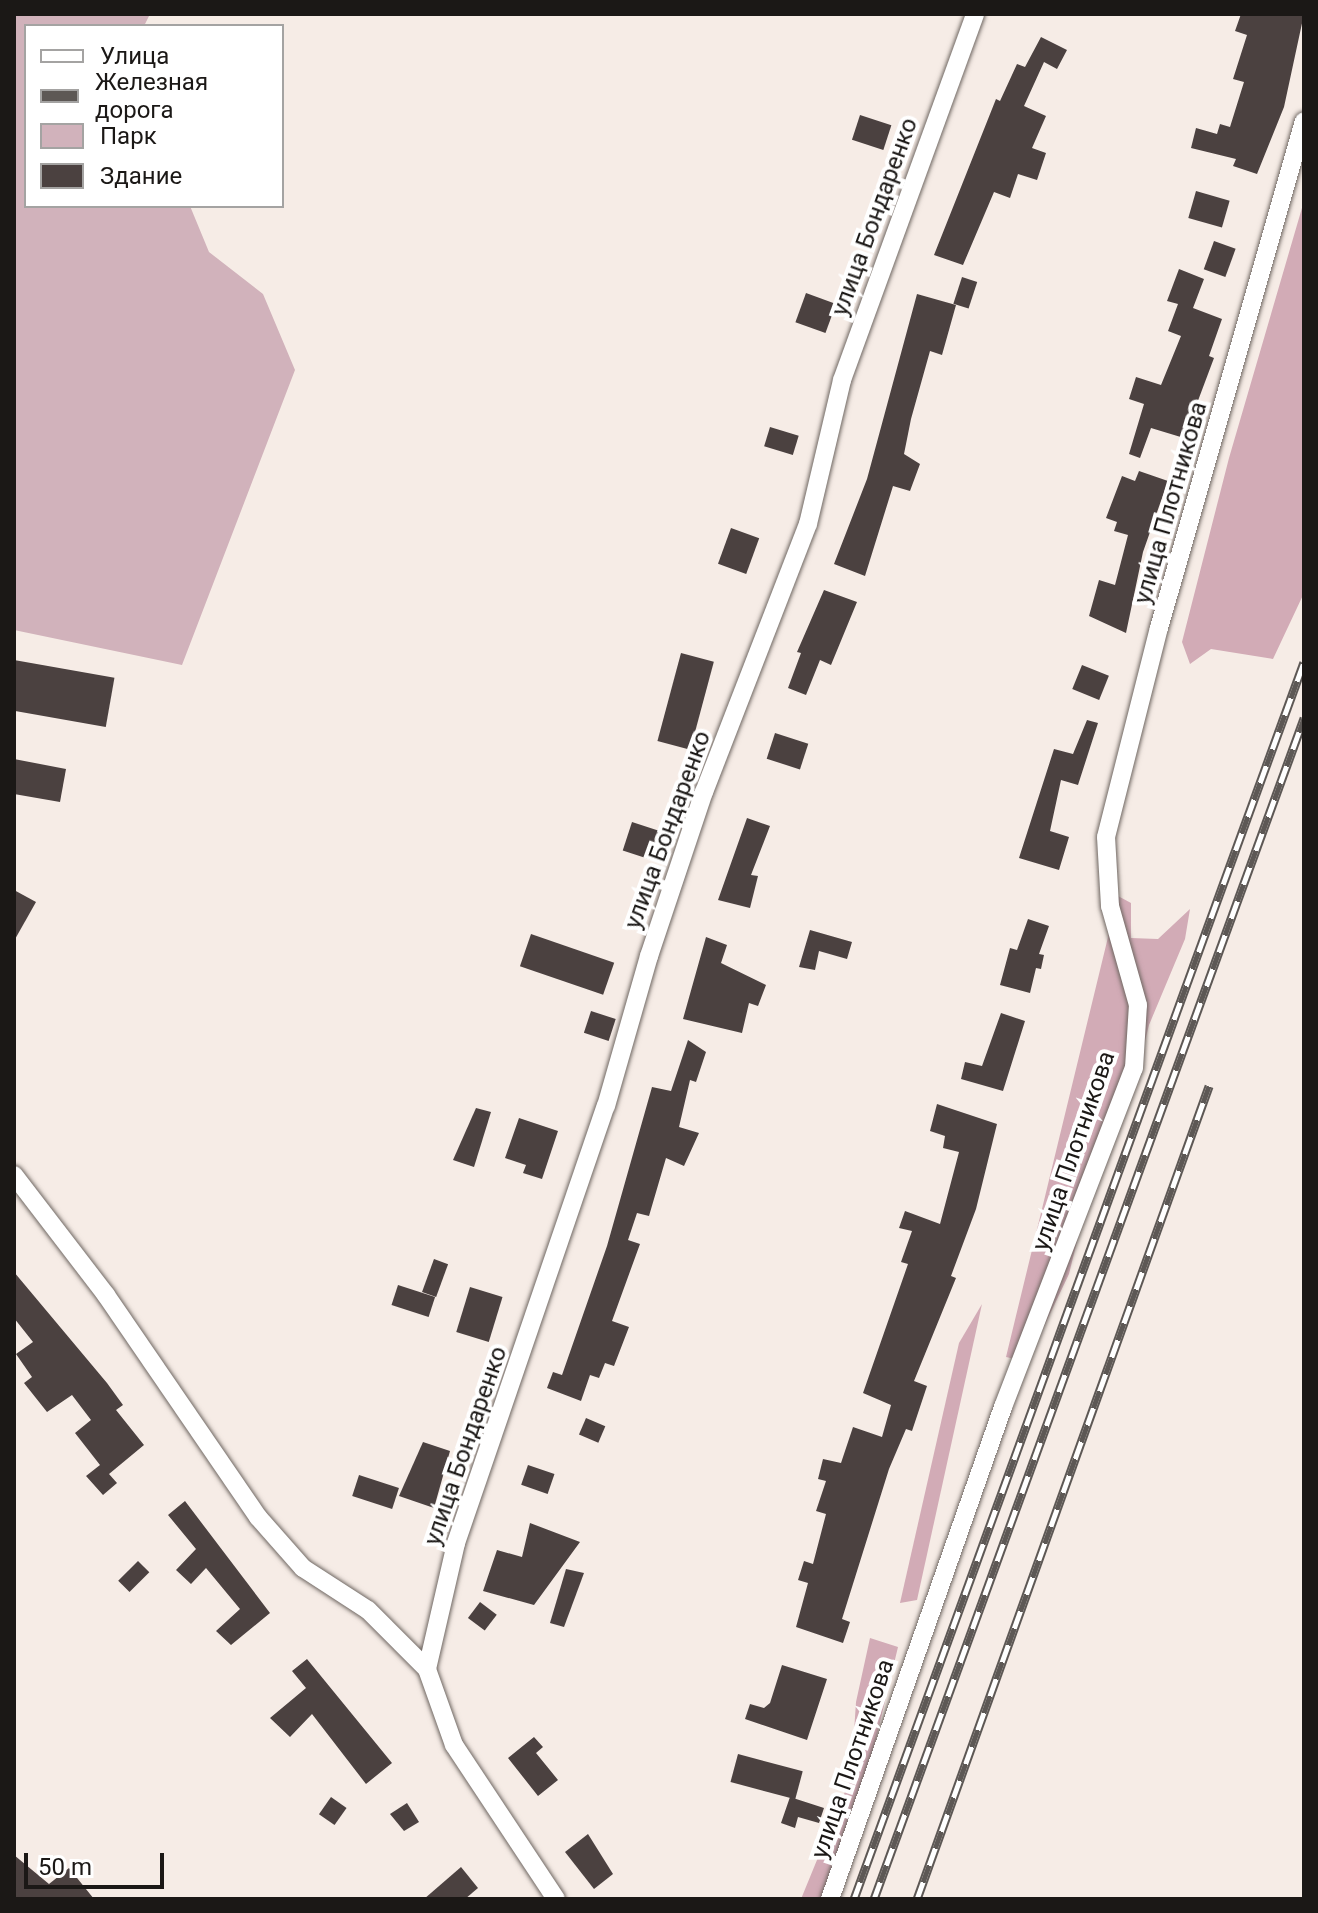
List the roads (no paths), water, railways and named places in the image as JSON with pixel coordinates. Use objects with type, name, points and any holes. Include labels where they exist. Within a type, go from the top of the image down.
[{"type":"street","name":"улица Бондаренко","points":[[427,1669],[456,1543],[606,1106],[649,956],[704,792],[808,524],[842,380],[975,14]]},
{"type":"street","name":"улица Плотникова","points":[[830,1899],[1003,1407],[1134,1068],[1138,1005],[1110,906],[1106,837],[1159,628],[1304,121]]},
{"type":"street","points":[[14,1175],[106,1295],[258,1517],[303,1568],[368,1610],[427,1669],[454,1745],[556,1899]]},
{"type":"railway","points":[[854,1899],[1304,662]]},
{"type":"railway","points":[[874,1899],[1304,718]]},
{"type":"railway","points":[[917,1899],[1209,1086]]}]
